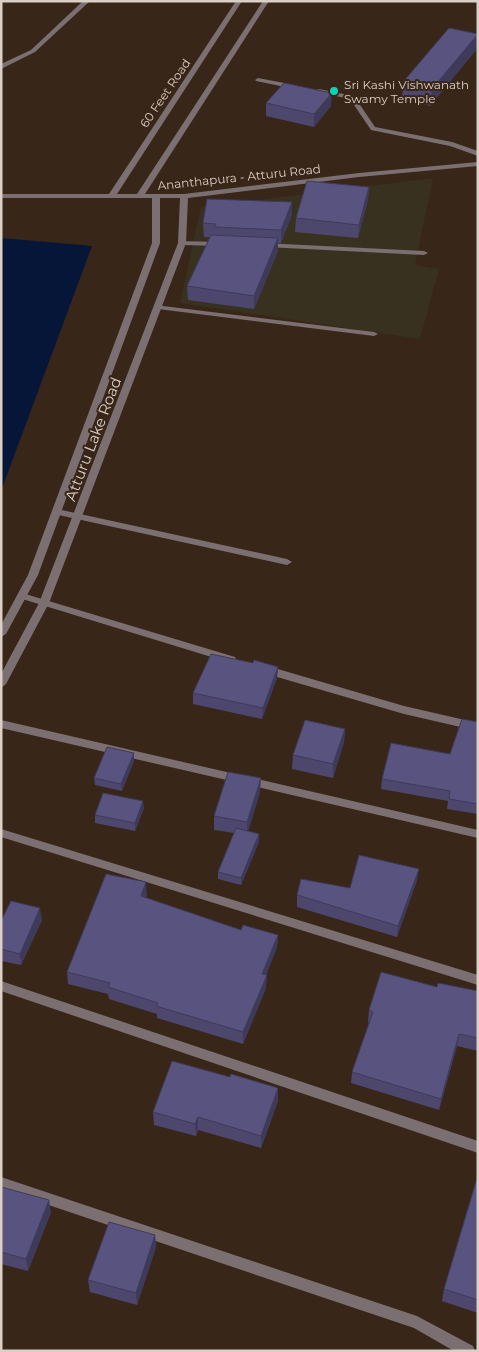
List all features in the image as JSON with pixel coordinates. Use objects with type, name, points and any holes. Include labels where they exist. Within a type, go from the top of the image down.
[{"type":"street","points":[[1,67],[33,52],[87,1]]},
{"type":"street","name":"60 Feet Road","points":[[110,197],[239,1]]},
{"type":"street","points":[[138,197],[266,1]]},
{"type":"street","points":[[258,80],[305,89]]},
{"type":"street","points":[[314,90],[352,97],[373,128],[452,144],[478,154]]},
{"type":"street","name":"Ananthapura - Atturu Road","points":[[1,196],[156,198],[359,175],[478,164]]},
{"type":"street","name":"Atturu Lake Road","points":[[1,684],[44,603],[158,308],[182,243],[184,196]]},
{"type":"street","name":"Atturu Lake Road","points":[[1,634],[34,575],[156,243],[156,198]]},
{"type":"street","points":[[182,243],[230,244]]},
{"type":"street","points":[[258,245],[424,253]]},
{"type":"street","points":[[158,308],[374,334]]},
{"type":"street","points":[[57,512],[287,562]]},
{"type":"street","points":[[22,596],[404,710],[478,727]]},
{"type":"street","points":[[1,724],[478,834]]},
{"type":"street","points":[[1,833],[478,980]]},
{"type":"street","points":[[1,986],[478,1147]]},
{"type":"street","points":[[1,1183],[417,1323],[468,1351]]},
{"type":"shaded area","points":[[433,178],[415,265],[439,269],[420,339],[180,303],[201,207]]},
{"type":"water","points":[[1,238],[92,246],[1,491]]},
{"type":"building","points":[[449,28],[478,34],[432,89],[403,82]]},
{"type":"building","points":[[284,83],[332,93],[314,114],[266,103]]},
{"type":"building","points":[[307,181],[369,187],[359,225],[296,218]]},
{"type":"building","points":[[207,199],[292,202],[281,230],[214,227],[216,224],[203,223]]},
{"type":"building","points":[[211,235],[278,238],[254,296],[187,286]]},
{"type":"building","points":[[211,654],[253,663],[254,660],[278,667],[263,708],[193,693]]},
{"type":"building","points":[[462,719],[478,722],[478,804],[449,799],[450,791],[382,779],[391,743],[450,754]]},
{"type":"building","points":[[305,720],[345,729],[333,764],[293,755]]},
{"type":"building","points":[[107,747],[134,753],[121,784],[94,778]]},
{"type":"building","points":[[228,772],[261,778],[247,822],[214,816]]},
{"type":"building","points":[[103,793],[143,801],[135,823],[95,815]]},
{"type":"building","points":[[236,828],[259,834],[241,878],[218,872]]},
{"type":"building","points":[[359,855],[419,869],[398,926],[297,895],[301,879],[350,888]]},
{"type":"building","points":[[106,874],[146,882],[141,896],[241,930],[243,925],[278,935],[262,974],[267,975],[243,1032],[156,1006],[158,1003],[108,987],[110,983],[67,972]]},
{"type":"building","points":[[11,901],[40,908],[20,954],[1,949],[1,921]]},
{"type":"building","points":[[381,972],[437,987],[438,983],[478,991],[478,1038],[459,1034],[441,1099],[352,1072],[373,1012],[369,1010]]},
{"type":"building","points":[[172,1061],[230,1077],[231,1074],[278,1088],[261,1136],[198,1117],[195,1124],[153,1112]]},
{"type":"building","points":[[478,1175],[478,1300],[444,1289]]},
{"type":"building","points":[[1,1187],[49,1200],[26,1259],[1,1252]]},
{"type":"building","points":[[109,1222],[155,1235],[136,1293],[88,1280]]},
{"type":"place","name":"Sri Kashi Vishwanath Swamy Temple","points":[[334,91]]}]
